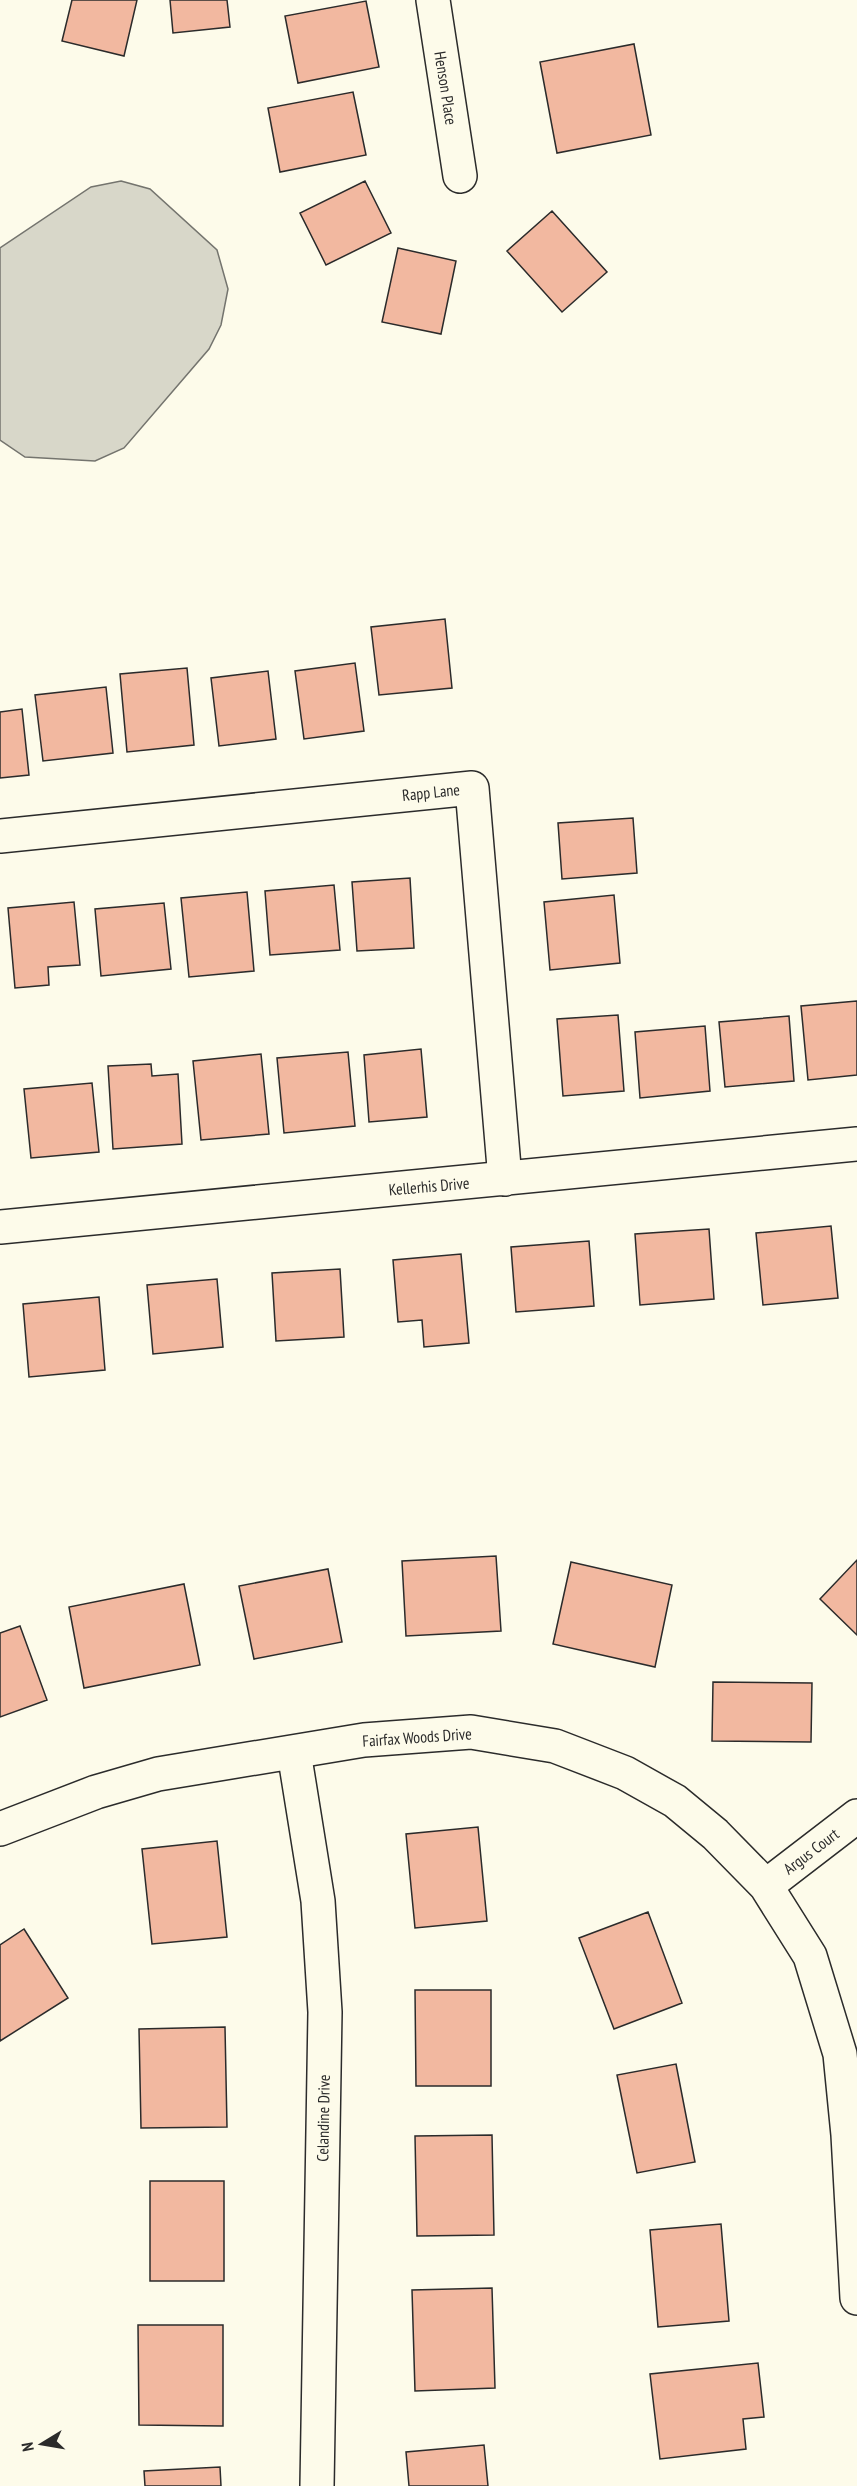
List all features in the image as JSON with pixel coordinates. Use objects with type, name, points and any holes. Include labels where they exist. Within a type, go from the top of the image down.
[{"type":"street","name":"Henson Place","points":[[433,0],[460,176]]},
{"type":"street","name":"Rapp Lane","points":[[0,836],[472,788],[505,1179]]},
{"type":"street","name":"Kellerhis Drive","points":[[0,1227],[857,1144]]},
{"type":"street","name":"Fairfax Woods Drive","points":[[0,1829],[96,1792],[158,1774],[364,1740],[471,1732],[555,1746],[625,1773],[675,1801],[715,1834],[766,1886],[810,1956],[840,2054],[848,2135],[857,2298]]},
{"type":"street","name":"Celandine Drive","points":[[294,1752],[318,1901],[325,2012],[317,2486]]},
{"type":"street","name":"Argus Court","points":[[766,1886],[857,1816]]},
{"type":"shaded area","points":[[121,181],[150,189],[217,250],[228,289],[221,325],[209,349],[124,448],[95,461],[25,457],[0,440],[0,248],[91,187]]},
{"type":"building","points":[[72,0],[137,0],[124,56],[62,41]]},
{"type":"building","points":[[170,0],[227,0],[230,27],[173,33]]},
{"type":"building","points":[[366,1],[379,67],[298,83],[285,16]]},
{"type":"building","points":[[634,44],[651,135],[557,153],[540,62]]},
{"type":"building","points":[[353,92],[366,155],[280,172],[268,108]]},
{"type":"building","points":[[365,181],[391,233],[326,265],[300,213]]},
{"type":"building","points":[[552,211],[607,272],[562,312],[507,251]]},
{"type":"building","points":[[398,248],[456,261],[441,334],[382,322]]},
{"type":"building","points":[[445,619],[452,688],[379,695],[371,627]]},
{"type":"building","points":[[355,663],[364,731],[304,739],[295,671]]},
{"type":"building","points":[[187,668],[194,745],[127,752],[120,674]]},
{"type":"building","points":[[268,671],[276,739],[219,746],[211,678]]},
{"type":"building","points":[[106,687],[113,753],[43,761],[35,695]]},
{"type":"building","points":[[22,709],[29,775],[0,778],[0,712]]},
{"type":"building","points":[[633,818],[637,873],[562,879],[558,823]]},
{"type":"building","points":[[410,878],[414,948],[357,951],[352,882]]},
{"type":"building","points":[[334,885],[340,950],[270,955],[265,891]]},
{"type":"building","points":[[247,892],[254,971],[189,977],[181,898]]},
{"type":"building","points":[[614,895],[620,963],[550,970],[544,902]]},
{"type":"building","points":[[74,902],[80,965],[48,967],[49,985],[15,988],[8,908]]},
{"type":"building","points":[[164,903],[171,969],[101,976],[95,909]]},
{"type":"building","points":[[857,1001],[857,1075],[808,1080],[801,1006]]},
{"type":"building","points":[[618,1015],[624,1091],[563,1096],[557,1019]]},
{"type":"building","points":[[789,1016],[794,1081],[725,1087],[719,1022]]},
{"type":"building","points":[[705,1026],[710,1091],[640,1098],[635,1032]]},
{"type":"building","points":[[421,1049],[427,1117],[369,1122],[364,1055]]},
{"type":"building","points":[[348,1052],[355,1126],[284,1133],[277,1058]]},
{"type":"building","points":[[261,1054],[269,1134],[201,1140],[193,1061]]},
{"type":"building","points":[[151,1064],[152,1076],[178,1074],[182,1144],[113,1149],[108,1066]]},
{"type":"building","points":[[92,1083],[99,1152],[31,1158],[24,1089]]},
{"type":"building","points":[[831,1226],[838,1298],[763,1305],[756,1233]]},
{"type":"building","points":[[709,1229],[714,1299],[640,1305],[635,1234]]},
{"type":"building","points":[[589,1241],[594,1306],[516,1312],[511,1247]]},
{"type":"building","points":[[461,1254],[469,1343],[424,1347],[422,1320],[398,1322],[393,1260]]},
{"type":"building","points":[[340,1269],[344,1337],[276,1341],[272,1273]]},
{"type":"building","points":[[217,1279],[223,1347],[153,1354],[147,1285]]},
{"type":"building","points":[[99,1297],[105,1370],[29,1377],[23,1304]]},
{"type":"building","points":[[496,1556],[501,1631],[406,1636],[402,1561]]},
{"type":"building","points":[[857,1560],[857,1635],[820,1599]]},
{"type":"building","points":[[571,1562],[672,1585],[655,1667],[553,1644]]},
{"type":"building","points":[[328,1569],[342,1642],[254,1659],[239,1586]]},
{"type":"building","points":[[184,1584],[200,1665],[84,1688],[69,1607]]},
{"type":"building","points":[[20,1626],[47,1700],[0,1717],[0,1633]]},
{"type":"building","points":[[713,1682],[812,1683],[811,1742],[712,1741]]},
{"type":"building","points":[[478,1827],[487,1921],[415,1928],[406,1834]]},
{"type":"building","points":[[217,1841],[227,1937],[152,1944],[142,1849]]},
{"type":"building","points":[[648,1912],[682,2003],[614,2029],[579,1938]]},
{"type":"building","points":[[24,1929],[68,1998],[0,2041],[0,1945]]},
{"type":"building","points":[[415,1990],[491,1990],[491,2086],[416,2086]]},
{"type":"building","points":[[225,2027],[227,2127],[141,2128],[139,2029]]},
{"type":"building","points":[[676,2064],[695,2162],[637,2173],[617,2075]]},
{"type":"building","points":[[492,2135],[494,2235],[417,2236],[415,2136]]},
{"type":"building","points":[[150,2181],[224,2181],[224,2281],[150,2281]]},
{"type":"building","points":[[721,2224],[729,2321],[658,2327],[650,2230]]},
{"type":"building","points":[[492,2288],[495,2388],[415,2391],[412,2290]]},
{"type":"building","points":[[138,2325],[223,2325],[223,2426],[139,2425]]},
{"type":"building","points":[[758,2363],[764,2417],[743,2419],[746,2449],[660,2459],[650,2374]]},
{"type":"building","points":[[484,2445],[488,2486],[409,2486],[406,2452]]},
{"type":"building","points":[[220,2467],[221,2486],[145,2486],[144,2471]]}]
